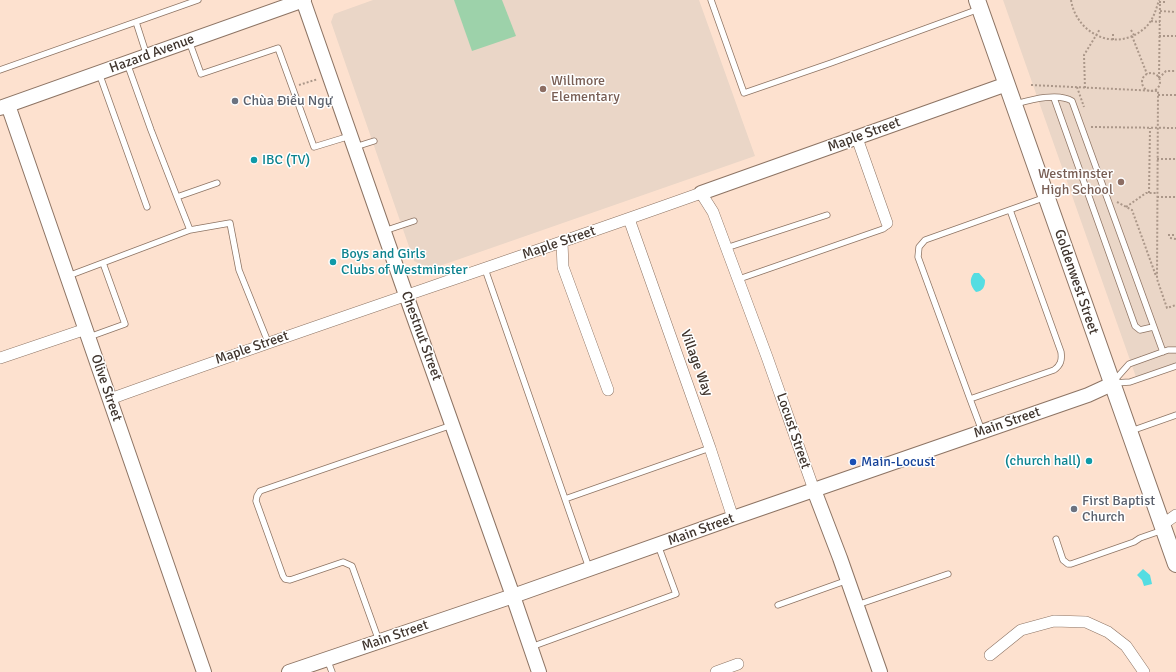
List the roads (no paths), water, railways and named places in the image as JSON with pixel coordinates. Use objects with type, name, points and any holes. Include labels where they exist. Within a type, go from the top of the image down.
[{"type":"main road","name":"Goldenwest Street","points":[[978,4],[1129,431],[1167,526],[1176,564]]},
{"type":"street","name":"Hazard Avenue","points":[[4,107],[304,0]]},
{"type":"street","name":"Chestnut Street","points":[[304,0],[406,295],[514,596],[539,672]]},
{"type":"street","name":"Maple Street","points":[[110,399],[268,342],[629,219],[1007,84]]},
{"type":"street","name":"Olive Street","points":[[4,107],[68,276],[204,672]]},
{"type":"street","points":[[857,138],[887,223]]},
{"type":"street","name":"Locust Street","points":[[701,193],[713,212],[848,580],[880,672]]},
{"type":"street","name":"Village Way","points":[[629,219],[710,448],[733,518]]},
{"type":"street","points":[[562,242],[563,267],[608,390]]},
{"type":"street","points":[[0,358],[87,333]]},
{"type":"street","name":"Main Street","points":[[288,672],[330,665],[379,641],[514,596],[733,518],[1088,395],[1112,384]]},
{"type":"street","points":[[1167,526],[1176,515]]},
{"type":"street","points":[[990,655],[1022,630],[1054,620],[1086,622],[1108,632],[1126,646],[1144,672]]},
{"type":"street","points":[[716,672],[738,664]]},
{"type":"lane","points":[[0,70],[198,0]]},
{"type":"lane","points":[[711,0],[744,93],[831,63],[978,4]]},
{"type":"lane","points":[[136,22],[147,56]]},
{"type":"lane","points":[[189,41],[201,74],[278,48],[314,147],[353,141],[374,141]]},
{"type":"lane","points":[[127,63],[190,230]]},
{"type":"lane","points":[[99,73],[147,207]]},
{"type":"lane","points":[[1014,105],[1038,98],[1068,98],[1073,103],[1163,352]]},
{"type":"lane","points":[[1054,98],[1135,326],[1140,330],[1154,327]]},
{"type":"lane","points":[[177,197],[217,182]]},
{"type":"lane","points":[[982,432],[918,257],[918,252],[921,243],[925,240],[1046,197]]},
{"type":"lane","points":[[970,399],[1054,370],[1062,360],[1061,352],[1010,210]]},
{"type":"lane","points":[[726,248],[827,214]]},
{"type":"lane","points":[[384,231],[414,221]]},
{"type":"lane","points":[[68,276],[190,230],[230,223],[240,270],[268,342]]},
{"type":"lane","points":[[738,280],[883,229],[887,226],[887,223]]},
{"type":"lane","points":[[87,333],[125,324],[103,263]]},
{"type":"lane","points":[[485,269],[589,569]]},
{"type":"lane","points":[[1112,384],[1129,364],[1163,352],[1176,350]]},
{"type":"lane","points":[[1112,384],[1130,382],[1176,366]]},
{"type":"lane","points":[[1129,431],[1176,415]]},
{"type":"lane","points":[[379,641],[352,566],[349,564],[343,562],[290,580],[285,579],[256,501],[257,496],[260,491],[452,424]]},
{"type":"lane","points":[[565,499],[710,448]]},
{"type":"lane","points":[[1056,539],[1063,560],[1068,564],[1071,564],[1134,542],[1167,526]]},
{"type":"lane","points":[[530,647],[676,594],[658,545]]},
{"type":"lane","points":[[857,605],[948,574]]},
{"type":"lane","points":[[778,605],[848,580]]},
{"type":"water","points":[[974,273],[979,273],[985,280],[985,285],[983,288],[976,292],[972,287],[971,282],[971,278]]},
{"type":"water","points":[[1143,569],[1150,575],[1152,584],[1144,586],[1142,580],[1137,575]]},
{"type":"place","name":"Willmore Elementary","points":[[543,89]]},
{"type":"place","name":"Chùa Điều Ngự","points":[[235,101]]},
{"type":"place","name":"IBC (TV)","points":[[254,160]]},
{"type":"place","name":"Westminster High School","points":[[1121,182]]},
{"type":"place","name":"Boys and Girls Clubs of Westminster","points":[[333,262]]},
{"type":"place","name":"(church hall)","points":[[1089,461]]},
{"type":"place","name":"Main-Locust","points":[[853,462]]},
{"type":"place","name":"First Baptist Church","points":[[1074,509]]}]
